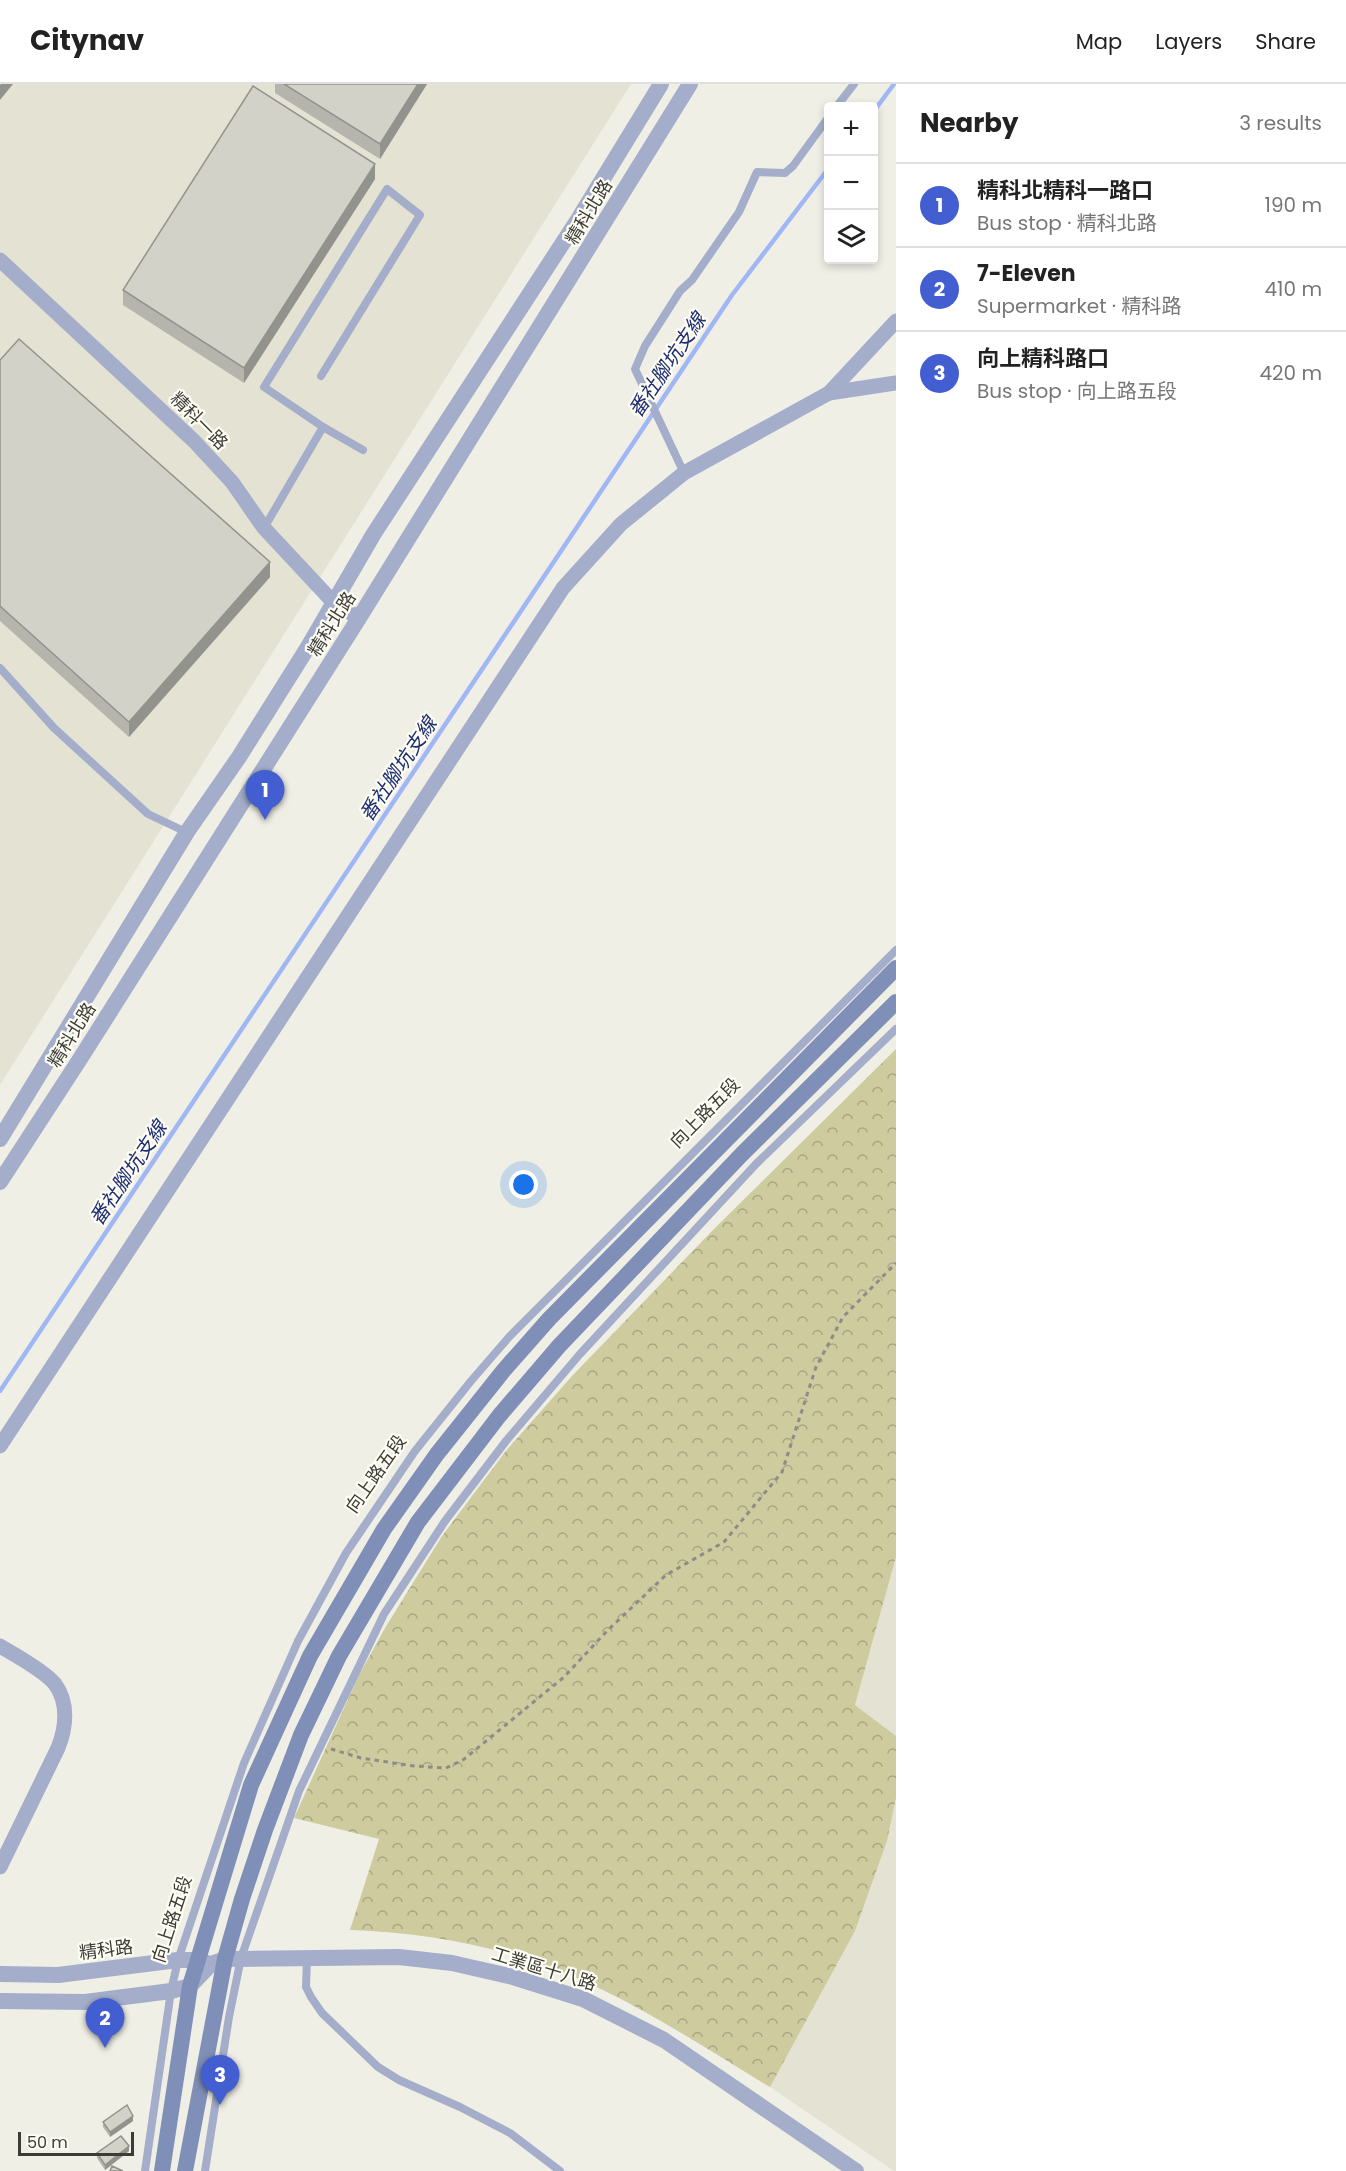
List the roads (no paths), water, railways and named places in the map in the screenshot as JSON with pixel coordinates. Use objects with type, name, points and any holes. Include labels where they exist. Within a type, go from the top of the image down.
[{"type":"main road","name":"向上路五段","points":[[185,2171],[219,1960],[252,1785],[310,1656],[384,1529],[489,1388],[549,1319],[896,968]]},
{"type":"main road","name":"向上路五段","points":[[162,2171],[190,1986],[219,1960],[301,1735],[339,1656],[418,1522],[499,1416],[560,1346],[742,1154],[896,1002]]},
{"type":"street","name":"精科北路","points":[[0,1139],[187,832],[239,757],[373,535],[579,218],[661,84]]},
{"type":"street","name":"精科北路","points":[[0,1182],[359,618],[574,275],[690,84]]},
{"type":"street","name":"精科一路","points":[[0,260],[194,441],[232,482],[264,528],[333,602],[359,618]]},
{"type":"street","points":[[0,1446],[562,588],[621,524],[684,473],[830,393],[896,321]]},
{"type":"street","points":[[830,393],[896,382]]},
{"type":"street","points":[[0,1646],[55,1684],[64,1706],[64,1733],[0,1867]]},
{"type":"street","name":"工業區十八路","points":[[219,1960],[307,1957],[399,1958],[452,1963],[513,1977],[583,1999],[664,2040],[856,2171]]},
{"type":"street","name":"精科路","points":[[0,1974],[58,1975],[178,1960],[219,1960]]},
{"type":"street","points":[[0,2001],[85,2002],[171,1991],[190,1986]]},
{"type":"lane","points":[[840,102],[855,84]]},
{"type":"lane","points":[[684,473],[635,369],[645,346],[680,291],[692,280],[740,212],[757,172],[785,173],[793,166],[824,123]]},
{"type":"lane","points":[[321,376],[420,215],[387,189],[264,387],[323,428],[363,450]]},
{"type":"lane","points":[[264,528],[323,428]]},
{"type":"lane","points":[[0,668],[54,728],[148,814],[187,832]]},
{"type":"lane","name":"向上路五段","points":[[146,2171],[171,1991],[178,1960],[244,1763],[298,1641],[346,1553],[415,1451],[509,1337],[896,950]]},
{"type":"lane","name":"向上路五段","points":[[206,2171],[229,2017],[219,1960],[384,1614],[445,1521],[506,1441],[580,1354],[756,1164],[896,1029]]},
{"type":"lane","points":[[307,1957],[306,1987],[311,1998],[322,2013],[378,2067],[399,2080],[460,2107],[510,2133],[560,2171]]},
{"type":"waterway","name":"番社腳坑支線","points":[[878,106],[894,84]]},
{"type":"waterway","name":"番社腳坑支線","points":[[0,1391],[732,295],[824,174]]},
{"type":"place","name":"精科北精科一路口","points":[[265,820]]},
{"type":"place","name":"7-Eleven","points":[[105,2048]]},
{"type":"place","name":"向上精科路口","points":[[220,2105]]}]
